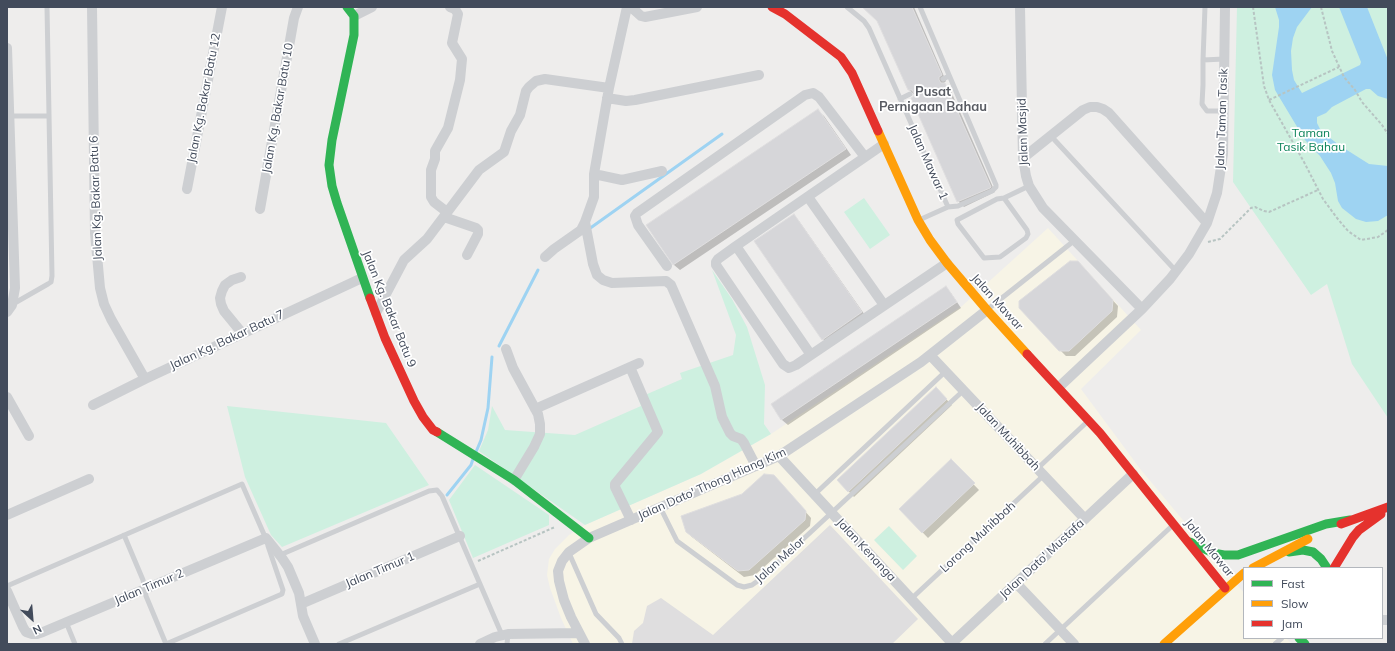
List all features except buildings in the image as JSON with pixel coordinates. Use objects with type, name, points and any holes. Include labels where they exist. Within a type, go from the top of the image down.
[{"type":"street","name":"Jalan Kg. Bakar Batu 6","points":[[92,7],[96,233],[100,288],[104,304],[111,319],[144,379]]},
{"type":"street","name":"Jalan Kg. Bakar Batu 12","points":[[187,189],[222,7]]},
{"type":"street","name":"Jalan Kg. Bakar Batu 10","points":[[260,209],[294,18],[298,7]]},
{"type":"street","points":[[347,7],[354,16],[372,7]]},
{"type":"street","points":[[450,7],[455,9],[458,14],[452,43],[461,56],[460,80],[448,128],[435,151],[435,160],[431,170],[431,197],[445,214],[478,230],[478,234],[467,255]]},
{"type":"street","points":[[545,257],[581,230],[585,224],[594,197],[594,174],[608,93],[627,7]]},
{"type":"street","points":[[631,7],[641,16],[645,17],[661,11],[697,7]]},
{"type":"street","name":"Jalan Mawar","points":[[772,7],[786,13],[834,51],[847,65],[852,73],[918,220],[930,240],[947,263],[987,310],[1089,420],[1225,588]]},
{"type":"street","name":"Jalan Masjid","points":[[1020,7],[1023,158],[1029,186],[1043,208],[1142,309]]},
{"type":"street","name":"Jalan Taman Tasik","points":[[1059,387],[1142,309],[1189,254],[1207,223],[1217,193],[1223,154],[1225,7]]},
{"type":"street","name":"Jalan Kg. Bakar Batu 9","points":[[354,16],[354,35],[332,140],[329,165],[334,192],[362,278],[385,338],[414,401],[428,425],[433,430],[514,480],[589,538]]},
{"type":"street","points":[[7,48],[15,288],[10,308]]},
{"type":"street","points":[[376,313],[404,260],[427,239],[479,170],[504,152],[511,131],[520,115],[526,91],[536,81],[545,79],[608,93],[626,101],[759,75]]},
{"type":"street","points":[[667,266],[638,224],[635,216],[637,212],[805,95],[813,93],[819,97],[865,157]]},
{"type":"street","points":[[1023,158],[1083,110],[1090,107],[1103,109],[1109,113],[1207,223]]},
{"type":"street","points":[[884,144],[718,259],[716,266],[779,358],[786,367],[789,368],[796,365],[947,263]]},
{"type":"street","points":[[594,174],[622,180],[662,171]]},
{"type":"street","points":[[808,197],[884,305]]},
{"type":"street","points":[[585,224],[593,264],[597,274],[603,280],[612,283],[666,281],[671,285],[715,386],[722,418],[730,433],[741,439],[744,443],[756,466]]},
{"type":"street","points":[[736,246],[811,355]]},
{"type":"street","points":[[241,277],[232,280],[225,285],[220,298],[224,311],[242,333]]},
{"type":"street","name":"Jalan Kg. Bakar Batu 7","points":[[93,405],[144,379],[362,278]]},
{"type":"street","name":"Jalan Dato' Thong Hiang Kim","points":[[569,552],[589,538],[779,456],[921,362],[987,310]]},
{"type":"street","points":[[506,349],[513,368],[538,414],[540,424],[540,434],[534,447],[514,480]]},
{"type":"street","name":"Jalan Muhibbah","points":[[930,355],[1085,519]]},
{"type":"street","points":[[535,409],[634,365],[658,432],[615,484],[615,487],[631,520]]},
{"type":"street","points":[[7,397],[29,436]]},
{"type":"street","name":"Jalan Kenanga","points":[[779,456],[952,644]]},
{"type":"street","name":"Jalan Dato' Mustafa","points":[[952,644],[1133,474]]},
{"type":"street","points":[[7,515],[89,479]]},
{"type":"street","points":[[1186,540],[1213,553],[1238,555],[1326,524],[1350,520],[1388,509]]},
{"type":"street","points":[[1335,567],[1359,530],[1388,509]]},
{"type":"street","points":[[1255,567],[1300,543],[1350,520]]},
{"type":"street","name":"Jalan Timur 1","points":[[300,604],[460,536]]},
{"type":"street","points":[[266,538],[288,567],[297,585],[303,616],[315,644]]},
{"type":"street","name":"Jalan Timur 2","points":[[7,591],[22,627],[26,632],[32,634],[43,632],[266,538]]},
{"type":"street","points":[[1278,554],[1308,551],[1317,555],[1326,567]]},
{"type":"street","points":[[569,552],[562,561],[558,571],[558,581],[564,600],[585,644]]},
{"type":"street","points":[[1164,644],[1225,588],[1243,577]]},
{"type":"street","points":[[1016,583],[1074,644]]},
{"type":"street","points":[[483,643],[505,638],[579,633]]},
{"type":"lane","points":[[10,308],[48,284],[52,279],[47,7]]},
{"type":"lane","name":"Jalan Mawar 1","points":[[847,7],[864,21],[869,28],[948,207],[918,220]]},
{"type":"lane","points":[[920,7],[996,185],[996,188],[992,191],[958,206],[948,207]]},
{"type":"lane","points":[[1205,7],[1202,104],[1207,111],[1224,111]]},
{"type":"lane","points":[[1203,60],[1224,59]]},
{"type":"lane","points":[[943,79],[949,76]]},
{"type":"lane","points":[[900,99],[910,94]]},
{"type":"lane","points":[[10,116],[49,116]]},
{"type":"lane","points":[[1050,135],[1176,271]]},
{"type":"lane","points":[[1004,198],[1027,230],[1028,234],[1026,238],[1000,256],[984,258],[958,224],[957,220],[997,199],[1004,198],[1029,186]]},
{"type":"lane","points":[[987,310],[1075,240]]},
{"type":"lane","points":[[815,494],[946,371]]},
{"type":"lane","name":"Jalan Melor","points":[[660,508],[677,541],[731,582],[744,587],[752,585],[964,390]]},
{"type":"lane","name":"Lorong Muhibbah","points":[[911,599],[1041,472],[1089,420]]},
{"type":"lane","points":[[7,586],[124,535],[242,484],[266,538],[283,590],[282,594],[166,644],[143,580],[124,535]]},
{"type":"lane","points":[[280,555],[433,490],[437,490],[442,496],[505,638]]},
{"type":"lane","points":[[1045,644],[1174,524]]},
{"type":"lane","points":[[569,552],[596,614],[619,638],[622,644]]},
{"type":"lane","points":[[339,644],[480,584]]},
{"type":"lane","points":[[66,622],[75,644]]},
{"type":"path","points":[[1253,7],[1264,86],[1269,100],[1323,199],[1336,218],[1348,231],[1361,240],[1378,237],[1388,230]]},
{"type":"path","points":[[1321,7],[1332,51],[1339,67],[1362,102],[1388,134]]},
{"type":"path","points":[[1269,100],[1339,67]]},
{"type":"path","points":[[1220,239],[1251,208],[1255,207],[1269,212],[1318,190]]},
{"type":"path","points":[[471,564],[549,531],[566,520]]},
{"type":"shaded area","points":[[1048,228],[1141,330],[1081,389],[1141,470],[1243,592],[1243,639],[1287,639],[1292,644],[573,644],[561,618],[547,575],[549,559],[555,549],[569,535],[585,525],[701,474],[771,434],[962,306]]},
{"type":"shaded area","points":[[830,525],[918,619],[892,644],[632,644],[634,631],[643,623],[647,606],[661,598],[713,635]]},
{"type":"green space","name":"Taman Tasik Bahau","points":[[1237,7],[1388,7],[1388,418],[1352,364],[1327,284],[1311,295],[1233,182]]},
{"type":"green space","points":[[864,198],[890,235],[870,249],[844,212]]},
{"type":"green space","points":[[712,270],[732,299],[747,327],[765,385],[764,424],[771,434],[701,474],[585,525],[479,451],[488,430],[492,406],[505,430],[575,435],[641,406],[638,398],[682,379],[680,373],[733,355],[736,335]]},
{"type":"green space","points":[[227,406],[386,423],[429,485],[282,547],[271,535],[245,477]]},
{"type":"green space","points":[[475,465],[549,515],[549,525],[473,558],[449,500]]},
{"type":"green space","points":[[889,526],[917,556],[903,570],[874,540]]},
{"type":"water","points":[[1275,7],[1312,7],[1297,27],[1293,38],[1291,51],[1294,80],[1302,93],[1360,65],[1361,62],[1339,7],[1367,7],[1388,60],[1388,99],[1378,96],[1370,89],[1366,89],[1332,107],[1326,113],[1317,117],[1317,123],[1321,131],[1339,145],[1369,164],[1388,166],[1388,215],[1378,221],[1366,222],[1356,219],[1342,208],[1338,201],[1335,183],[1331,173],[1320,156],[1305,140],[1275,90],[1272,75],[1279,20]]},
{"type":"waterway","points":[[589,229],[722,134]]},
{"type":"waterway","points":[[499,346],[538,270]]},
{"type":"waterway","points":[[476,452],[481,440],[488,408],[492,357]]},
{"type":"waterway","points":[[447,495],[471,465],[473,459]]},
{"type":"traffic: fast","points":[[347,7],[354,16],[354,35],[332,140],[329,165],[332,186],[337,203],[370,298]]},
{"type":"traffic: fast","points":[[437,432],[514,480],[589,538]]},
{"type":"traffic: fast","points":[[1190,542],[1213,553],[1238,555],[1326,524],[1350,520]]},
{"type":"traffic: fast","points":[[1289,552],[1303,550],[1313,552],[1321,559],[1326,567]]},
{"type":"traffic: fast","points":[[1300,639],[1305,644]]},
{"type":"traffic: slow","points":[[878,131],[918,220],[930,240],[947,263],[1027,354]]},
{"type":"traffic: slow","points":[[1255,567],[1308,539]]},
{"type":"traffic: slow","points":[[1164,644],[1243,574]]},
{"type":"traffic: jam","points":[[772,7],[785,14],[841,57],[852,73],[878,131]]},
{"type":"traffic: jam","points":[[370,298],[385,338],[414,401],[423,417],[433,430],[437,432]]},
{"type":"traffic: jam","points":[[1027,354],[1100,433],[1225,588]]},
{"type":"traffic: jam","points":[[1341,524],[1388,507]]},
{"type":"traffic: jam","points":[[1335,567],[1359,530],[1381,514]]},
{"type":"district","name":"Pusat Pernigaan Bahau","points":[[933,100]]}]
